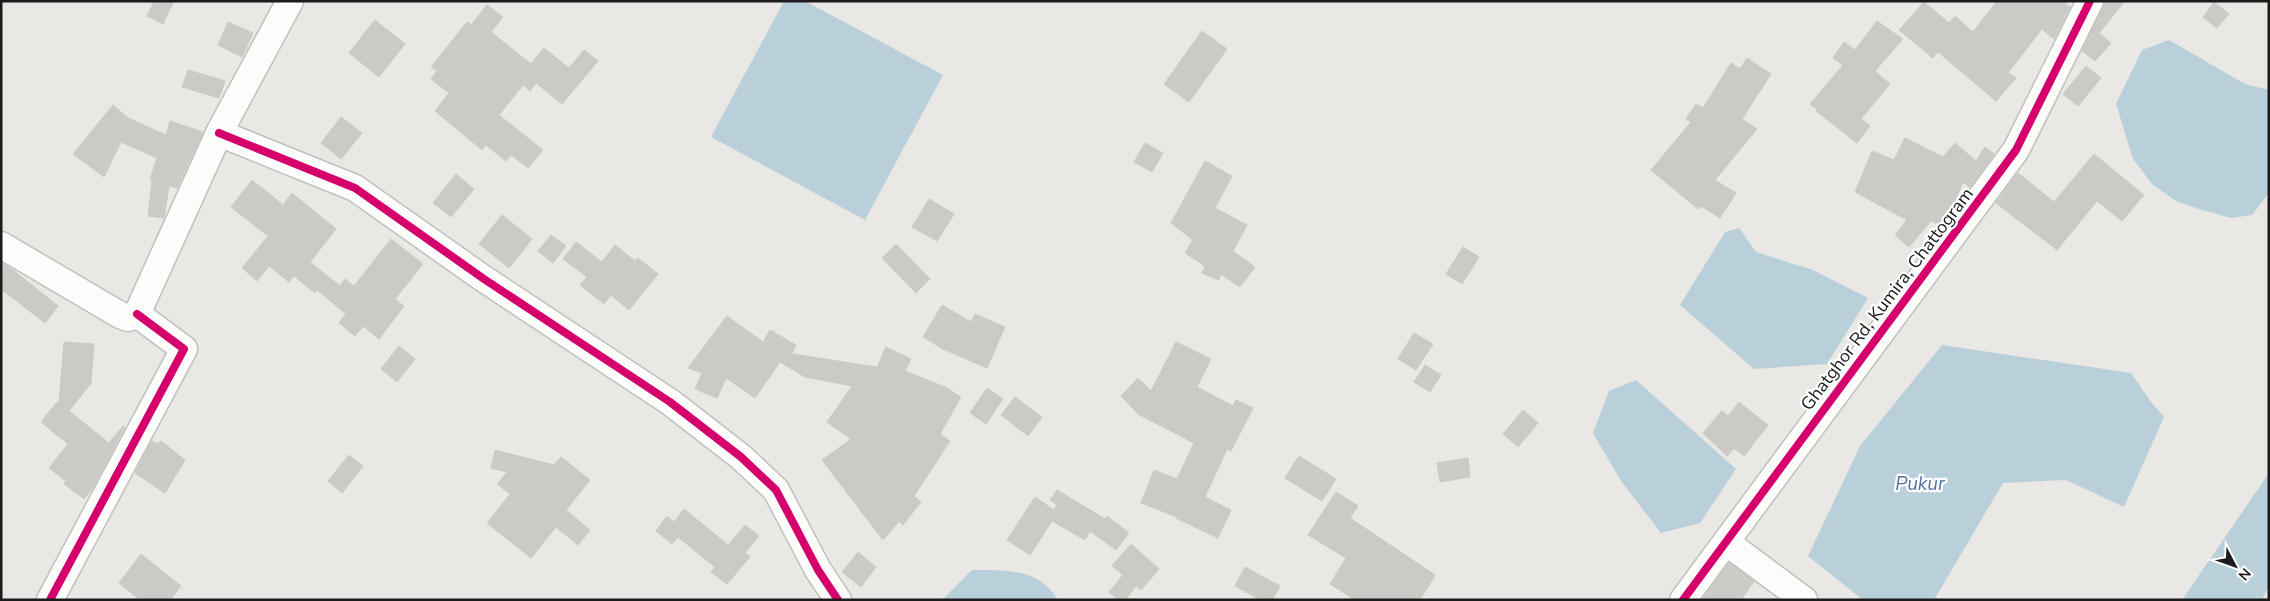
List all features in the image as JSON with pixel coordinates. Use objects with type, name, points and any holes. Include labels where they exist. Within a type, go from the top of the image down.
[{"type":"street","points":[[1,244],[120,316],[128,318],[137,314],[219,133],[290,1]]},
{"type":"street","name":"Ghatghor Rd, Kumira, Chattogram","points":[[1683,600],[2016,150],[2090,1]]},
{"type":"street","points":[[219,133],[355,188],[484,279],[670,402],[741,457],[776,490],[818,570],[838,600]]},
{"type":"street","points":[[50,600],[184,349],[137,314]]},
{"type":"street","points":[[1726,542],[1804,600]]},
{"type":"water","points":[[784,1],[805,1],[943,75],[865,220],[711,137]]},
{"type":"water","points":[[2169,40],[2245,84],[2269,90],[2269,193],[2252,215],[2231,218],[2176,201],[2153,185],[2133,159],[2116,104],[2142,50]]},
{"type":"water","points":[[1739,228],[1756,252],[1813,270],[1868,298],[1827,364],[1754,369],[1680,305],[1725,232]]},
{"type":"water","name":"Pukur","points":[[1942,345],[2131,373],[2164,417],[2124,507],[2066,480],[2003,483],[1934,600],[1863,600],[1808,556],[1860,446]]},
{"type":"water","points":[[1636,380],[1736,469],[1700,523],[1661,533],[1621,481],[1593,433],[1609,391]]},
{"type":"water","points":[[2269,473],[2269,586],[2262,600],[2182,600]]},
{"type":"water","points":[[972,570],[1009,571],[1031,576],[1050,590],[1058,600],[942,600]]},
{"type":"building","points":[[154,1],[174,1],[163,24],[147,16]]},
{"type":"building","points":[[1997,1],[2063,1],[2070,7],[2054,39],[2042,29],[2008,73],[2016,78],[1996,101],[1938,52],[1933,58],[1899,30],[1924,2],[1949,23],[1955,16],[1973,32]]},
{"type":"building","points":[[2105,1],[2125,1],[2099,33],[2111,43],[2095,61],[2082,51]]},
{"type":"building","points":[[2214,2],[2229,14],[2217,28],[2203,17]]},
{"type":"building","points":[[487,5],[503,17],[491,32],[531,64],[544,48],[569,68],[584,50],[598,61],[562,104],[536,83],[530,91],[523,85],[499,115],[543,150],[528,168],[511,155],[506,161],[486,145],[482,150],[435,111],[449,93],[431,79],[437,71],[431,67],[467,22],[471,25]]},
{"type":"building","points":[[375,20],[405,44],[379,77],[349,53]]},
{"type":"building","points":[[1877,21],[1903,39],[1875,71],[1890,84],[1861,119],[1870,126],[1857,143],[1816,111],[1817,109],[1810,104],[1843,65],[1833,58],[1844,42],[1855,50]]},
{"type":"building","points":[[228,22],[253,33],[242,57],[218,45]]},
{"type":"building","points":[[1202,31],[1227,49],[1189,102],[1164,84]]},
{"type":"building","points":[[1747,58],[1771,74],[1742,119],[1757,129],[1715,180],[1736,193],[1720,218],[1701,206],[1698,209],[1651,170],[1691,122],[1686,119],[1696,104],[1703,108],[1731,63],[1740,69]]},
{"type":"building","points":[[2086,66],[2101,78],[2078,106],[2063,94]]},
{"type":"building","points":[[188,70],[225,81],[219,98],[182,87]]},
{"type":"building","points":[[113,105],[128,118],[166,135],[170,121],[203,132],[177,188],[169,186],[164,218],[148,216],[152,180],[150,179],[157,158],[121,142],[104,177],[73,154]]},
{"type":"building","points":[[341,117],[362,133],[341,159],[321,143]]},
{"type":"building","points":[[1905,138],[1943,157],[1955,143],[1976,161],[1985,147],[1994,154],[1970,188],[1963,182],[1949,216],[1942,225],[1931,221],[1909,247],[1895,235],[1907,220],[1855,192],[1872,151],[1894,160]]},
{"type":"building","points":[[1145,143],[1163,153],[1152,172],[1134,162]]},
{"type":"building","points":[[2094,154],[2144,195],[2122,221],[2097,201],[2057,250],[1996,203],[2018,173],[2054,202]]},
{"type":"building","points":[[1205,161],[1232,176],[1215,208],[1247,225],[1233,251],[1255,267],[1240,287],[1221,274],[1219,280],[1202,273],[1205,266],[1185,253],[1193,240],[1171,223]]},
{"type":"building","points":[[456,174],[474,189],[451,217],[433,203]]},
{"type":"building","points":[[252,180],[283,205],[292,193],[336,229],[310,262],[340,286],[345,279],[354,286],[391,239],[423,264],[395,299],[404,306],[379,339],[363,326],[355,336],[339,323],[346,314],[317,290],[315,293],[294,276],[289,282],[269,266],[257,281],[242,268],[268,236],[231,207]]},
{"type":"building","points":[[929,199],[954,214],[937,241],[912,227]]},
{"type":"building","points":[[502,215],[532,239],[509,268],[479,244]]},
{"type":"building","points":[[551,235],[566,246],[553,263],[538,251]]},
{"type":"building","points":[[576,242],[602,262],[615,245],[635,261],[638,258],[658,274],[629,310],[611,295],[604,304],[580,285],[587,277],[563,259]]},
{"type":"building","points":[[896,244],[930,279],[916,293],[882,258]]},
{"type":"building","points":[[1463,247],[1479,257],[1462,284],[1446,274]]},
{"type":"building","points":[[1,263],[13,270],[58,306],[45,323],[1,289]]},
{"type":"building","points":[[942,305],[971,322],[975,314],[1005,327],[987,368],[943,349],[923,337]]},
{"type":"building","points":[[727,316],[763,342],[770,330],[796,345],[792,354],[877,367],[886,347],[911,359],[905,371],[945,387],[961,397],[940,434],[950,441],[914,496],[921,502],[903,525],[899,521],[883,540],[822,460],[851,439],[827,422],[852,386],[805,377],[780,362],[755,398],[726,378],[717,398],[695,389],[702,373],[688,368]]},
{"type":"building","points":[[1414,333],[1433,344],[1416,370],[1398,359]]},
{"type":"building","points":[[64,342],[94,344],[91,383],[69,411],[109,443],[123,426],[125,427],[93,487],[84,499],[64,484],[66,481],[49,468],[68,444],[41,422],[57,402],[59,403]]},
{"type":"building","points":[[1176,342],[1211,359],[1197,387],[1233,406],[1236,400],[1253,408],[1231,451],[1227,449],[1205,497],[1231,510],[1218,538],[1177,517],[1141,503],[1154,470],[1177,479],[1194,443],[1138,414],[1121,396],[1138,378],[1151,391]]},
{"type":"building","points":[[399,346],[415,359],[397,382],[381,369]]},
{"type":"building","points":[[1425,365],[1441,375],[1430,392],[1414,382]]},
{"type":"building","points":[[987,388],[1003,399],[986,424],[970,413]]},
{"type":"building","points":[[1015,397],[1042,417],[1028,436],[1001,415]]},
{"type":"building","points":[[1739,402],[1768,425],[1744,456],[1734,448],[1727,456],[1703,433],[1722,411],[1728,416]]},
{"type":"building","points":[[1523,410],[1538,423],[1518,447],[1503,434]]},
{"type":"building","points":[[152,441],[158,444],[161,441],[185,460],[165,493],[135,473]]},
{"type":"building","points":[[495,450],[554,465],[561,457],[590,480],[566,510],[590,530],[578,545],[556,527],[531,558],[487,523],[510,494],[497,484],[507,472],[491,468]]},
{"type":"building","points":[[349,455],[363,466],[342,493],[328,481]]},
{"type":"building","points":[[1299,456],[1336,479],[1322,501],[1285,478]]},
{"type":"building","points":[[1468,458],[1470,477],[1440,482],[1437,463]]},
{"type":"building","points":[[1057,490],[1105,519],[1107,516],[1129,533],[1116,550],[1090,531],[1085,540],[1052,521],[1030,555],[1007,540],[1035,497],[1054,510],[1057,505],[1050,500]]},
{"type":"building","points":[[1336,492],[1358,506],[1350,518],[1435,575],[1420,600],[1355,600],[1330,584],[1346,558],[1308,535]]},
{"type":"building","points":[[684,509],[728,545],[745,525],[759,536],[745,553],[750,557],[727,584],[711,572],[715,567],[678,537],[672,544],[656,531],[667,516],[674,522]]},
{"type":"building","points":[[1131,544],[1159,569],[1141,590],[1136,586],[1125,600],[1118,600],[1109,592],[1123,575],[1112,566]]},
{"type":"building","points":[[858,552],[876,567],[861,587],[842,572]]},
{"type":"building","points":[[141,554],[181,586],[170,600],[140,600],[119,583]]},
{"type":"building","points":[[1729,563],[1754,581],[1741,600],[1702,600]]},
{"type":"building","points":[[1245,567],[1280,586],[1272,600],[1261,600],[1235,586]]},
{"type":"cycle path","points":[[1683,600],[2016,150],[2090,1]]},
{"type":"cycle path","points":[[219,133],[355,188],[484,279],[670,402],[741,457],[776,490],[818,570],[838,600]]},
{"type":"cycle path","points":[[50,600],[184,349],[137,314]]}]
